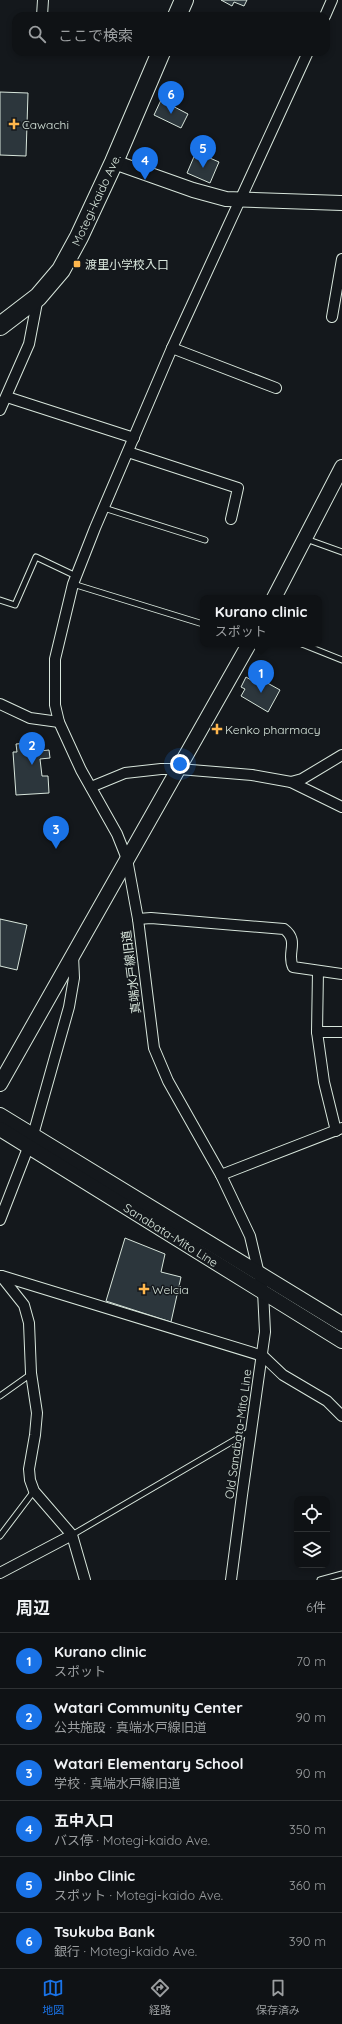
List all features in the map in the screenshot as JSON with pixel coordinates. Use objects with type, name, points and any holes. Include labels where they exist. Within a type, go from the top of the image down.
[{"type":"highway","points":[[179,12],[184,0]]},
{"type":"highway","name":"Motegi-kaido Ave.","points":[[0,326],[38,297],[62,270],[114,162],[160,56]]},
{"type":"street","points":[[42,12],[43,0]]},
{"type":"street","points":[[327,12],[332,0]]},
{"type":"street","name":"真端水戸線旧道","points":[[260,1274],[250,1236],[222,1175],[168,1081],[154,1048],[138,919],[127,859],[117,834],[91,787],[59,722],[55,705],[56,659],[75,580],[104,508],[172,348],[306,56]]},
{"type":"street","points":[[114,162],[208,195],[240,200],[342,203]]},
{"type":"street","points":[[332,317],[342,259]]},
{"type":"street","points":[[0,410],[29,344],[38,297]]},
{"type":"street","points":[[172,348],[276,388]]},
{"type":"street","points":[[7,397],[134,438]]},
{"type":"street","points":[[128,452],[238,488],[231,519]]},
{"type":"street","points":[[276,595],[342,467]]},
{"type":"street","points":[[0,1084],[247,647]]},
{"type":"street","points":[[0,704],[30,718],[59,722]]},
{"type":"street","points":[[291,782],[302,779],[342,755]]},
{"type":"street","points":[[91,787],[125,774],[161,769],[179,769],[252,775],[291,782],[342,807]]},
{"type":"street","points":[[138,919],[151,918],[284,929],[290,934],[292,942],[290,962],[293,967],[342,974]]},
{"type":"street","points":[[0,1220],[31,1141],[69,1007],[74,978],[73,955]]},
{"type":"street","points":[[222,1175],[339,1129],[324,1082],[317,1032],[318,971]]},
{"type":"street","points":[[317,1032],[342,1032]]},
{"type":"street","name":"Sanabata-Mito Line","points":[[0,1115],[31,1141],[342,1341]]},
{"type":"street","name":"Sanabata-Mito Line","points":[[0,1129],[31,1141],[260,1274],[342,1324]]},
{"type":"street","name":"Old Sanabata-Mito Line","points":[[231,1580],[251,1431],[263,1356],[265,1332],[263,1291],[260,1274]]},
{"type":"street","points":[[1,1276],[263,1356],[283,1375],[327,1401],[342,1416]]},
{"type":"street","points":[[1,1276],[24,1305],[29,1323],[31,1373],[37,1413],[36,1435],[30,1469],[30,1480],[34,1491],[72,1535],[84,1580]]},
{"type":"street","points":[[0,1573],[72,1535]]},
{"type":"lane","points":[[104,508],[205,540]]},
{"type":"lane","points":[[305,538],[342,552]]},
{"type":"lane","points":[[0,600],[15,606],[36,557],[75,580],[200,623]]},
{"type":"lane","points":[[310,647],[342,660]]},
{"type":"lane","points":[[0,1396],[31,1373]]},
{"type":"lane","points":[[72,1535],[251,1431]]},
{"type":"lane","points":[[0,1536],[34,1491]]},
{"type":"lane","points":[[320,1580],[342,1574]]},
{"type":"building","points":[[221,0],[247,0],[244,6],[234,2],[232,6]]},
{"type":"building","name":"Cawachi","points":[[0,92],[28,93],[26,156],[0,155]]},
{"type":"building","points":[[161,100],[188,114],[181,128],[154,115]]},
{"type":"building","points":[[196,152],[219,162],[210,183],[187,173]]},
{"type":"building","points":[[253,675],[280,690],[268,712],[241,696],[245,689],[241,687],[246,677],[251,680]]},
{"type":"building","points":[[40,742],[40,751],[49,750],[50,758],[40,759],[42,776],[48,776],[49,793],[16,795],[13,752],[17,752],[16,744]]},
{"type":"building","points":[[0,919],[27,925],[17,970],[0,966]]},
{"type":"building","name":"Welcia","points":[[125,1238],[165,1254],[161,1272],[181,1277],[171,1322],[106,1301]]},
{"type":"place","name":"Tsukuba Bank","points":[[171,114]]},
{"type":"place","name":"Cawachi","points":[[14,124]]},
{"type":"place","name":"Jinbo Clinic","points":[[203,168]]},
{"type":"place","name":"五中入口","points":[[145,180]]},
{"type":"place","name":"渡里小学校入口","points":[[77,264]]},
{"type":"place","name":"Kurano clinic","points":[[261,693]]},
{"type":"place","name":"Kenko pharmacy","points":[[217,729]]},
{"type":"place","name":"Watari Community Center","points":[[32,765]]},
{"type":"place","name":"Watari Elementary School","points":[[56,849]]},
{"type":"place","name":"Welcia","points":[[144,1289]]}]
